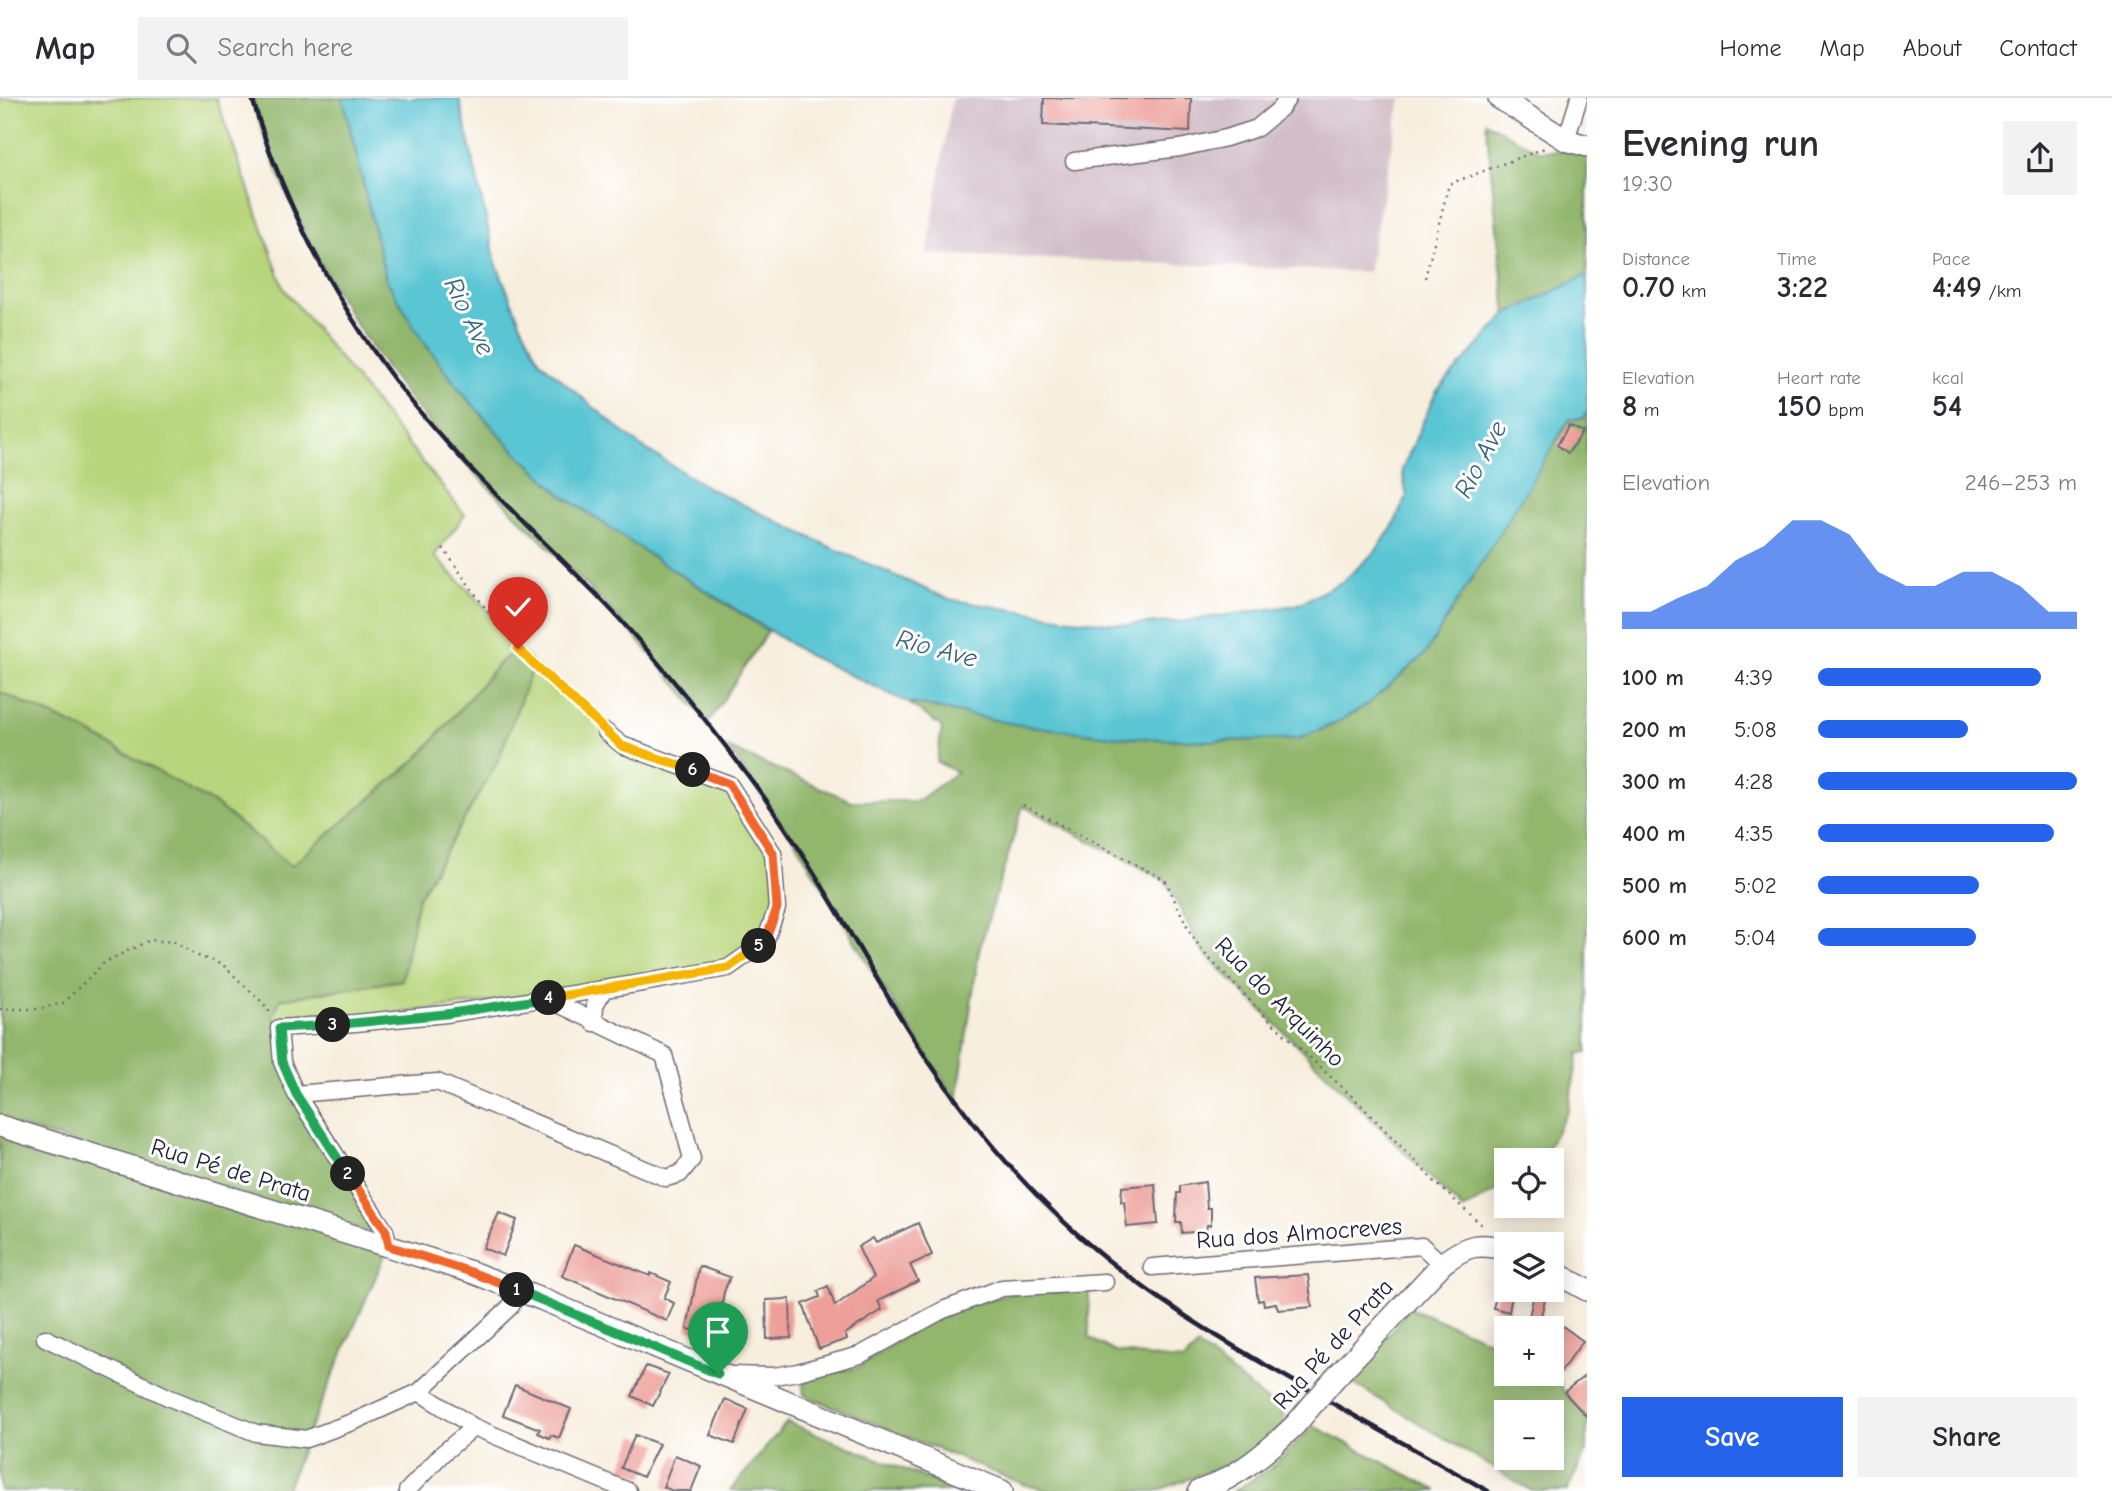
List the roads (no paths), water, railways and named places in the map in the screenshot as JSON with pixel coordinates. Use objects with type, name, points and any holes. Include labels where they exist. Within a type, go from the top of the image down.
[{"type":"street","points":[[1074,161],[1180,148],[1226,138],[1257,128],[1282,108],[1288,98]]},
{"type":"street","points":[[1499,98],[1566,140],[1587,146]]},
{"type":"street","points":[[1566,140],[1579,98]]},
{"type":"street","points":[[389,1246],[386,1231],[296,1094],[282,1062],[279,1028],[446,1014],[728,968],[765,942],[777,908],[773,853],[729,784],[622,746],[606,732]]},
{"type":"street","points":[[594,1023],[595,1005],[604,989]]},
{"type":"street","points":[[296,1094],[437,1082],[666,1178],[680,1174],[692,1159],[664,1055],[546,998]]},
{"type":"street","name":"Rua Pé de Prata","points":[[0,1126],[471,1272],[1002,1491]]},
{"type":"street","points":[[367,1203],[370,1232],[367,1239]]},
{"type":"street","name":"Rua Pé de Prata","points":[[1199,1491],[1262,1458],[1439,1267],[1463,1248],[1480,1244],[1494,1247]]},
{"type":"street","name":"Rua dos Almocreves","points":[[1152,1267],[1422,1246],[1434,1257],[1439,1267]]},
{"type":"street","points":[[1564,1278],[1587,1290]]},
{"type":"street","name":"Rua Pé de Prata","points":[[718,1374],[774,1376],[860,1355],[943,1310],[1002,1287],[1105,1282]]},
{"type":"street","points":[[45,1338],[170,1398],[256,1433],[306,1438],[355,1421],[419,1392],[510,1307],[519,1291]]},
{"type":"street","points":[[791,1404],[787,1395],[788,1385],[798,1372]]},
{"type":"street","points":[[419,1392],[474,1427],[621,1490]]},
{"type":"street","points":[[407,1491],[443,1453],[474,1427]]},
{"type":"water","name":"Rio Ave","points":[[343,98],[459,98],[496,263],[520,322],[540,361],[639,445],[707,487],[828,546],[948,599],[1126,625],[1186,621],[1297,605],[1342,582],[1375,552],[1393,526],[1407,497],[1402,470],[1436,392],[1506,315],[1587,275],[1587,411],[1583,419],[1570,419],[1425,654],[1368,704],[1334,724],[1298,739],[1210,741],[1118,737],[1013,724],[907,702],[808,655],[648,554],[562,495],[505,441],[461,391],[420,337],[386,279]]},
{"type":"railway","points":[[252,98],[279,175],[312,248],[375,353],[445,441],[596,594],[656,660],[713,729],[793,839],[930,1063],[967,1115],[1008,1164],[1076,1233],[1128,1276],[1182,1314],[1321,1397],[1488,1491]]}]
